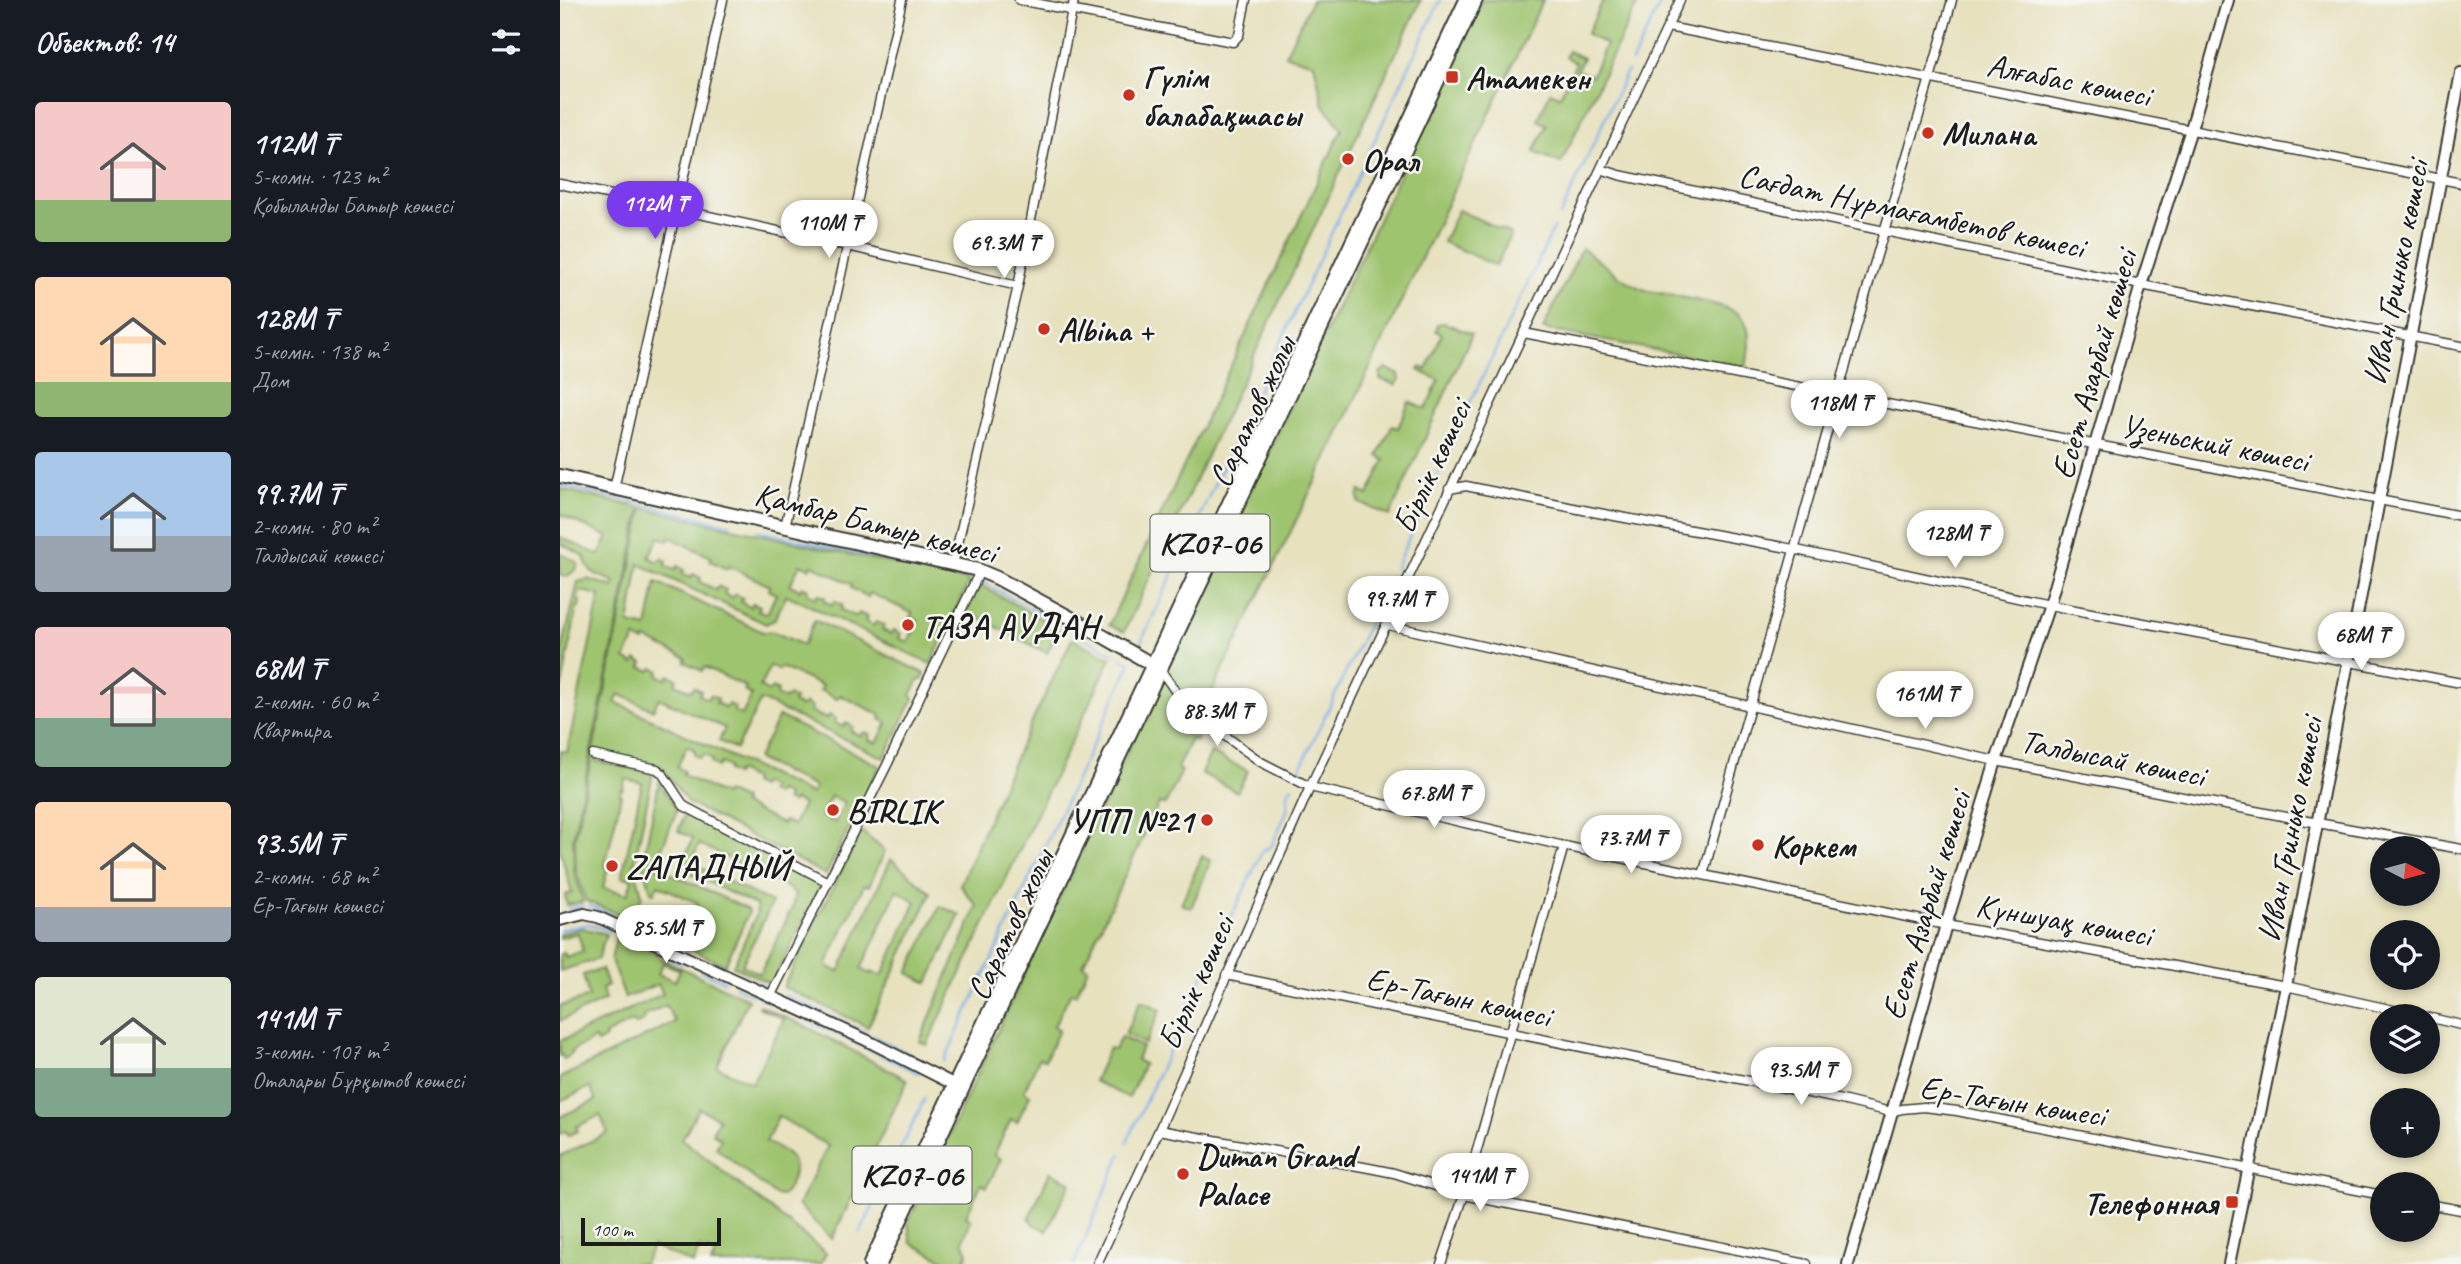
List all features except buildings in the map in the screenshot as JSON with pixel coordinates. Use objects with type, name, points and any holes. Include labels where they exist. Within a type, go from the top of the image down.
[{"type":"main road","name":"Саратов жолы","points":[[870,1264],[958,1087],[1466,0]]},
{"type":"main road","name":"Саратов жолы","points":[[1156,667],[1476,0]]},
{"type":"main road","name":"Қамбар Батыр көшесі","points":[[560,476],[980,571],[1156,667]]},
{"type":"main road","name":"Саратов жолы","points":[[880,1264],[958,1087]]},
{"type":"street","points":[[614,489],[723,0]]},
{"type":"street","points":[[785,527],[902,0]]},
{"type":"street","points":[[1019,0],[1230,42],[1236,41],[1239,35],[1246,0]]},
{"type":"street","points":[[953,564],[1018,286],[1074,0]]},
{"type":"street","name":"Бірлік көшесі","points":[[1097,1264],[1310,787],[1680,0]]},
{"type":"street","points":[[1703,875],[1837,393],[1952,0]]},
{"type":"street","name":"Есет Азарбай көшесі","points":[[1848,1264],[1946,925],[1996,761],[2049,605],[2141,285],[2191,129],[2228,0]]},
{"type":"street","name":"Алғабас көшесі","points":[[1668,27],[2461,183]]},
{"type":"street","name":"Иван Гринько көшесі","points":[[2230,1264],[2318,824],[2461,73]]},
{"type":"street","name":"Сағдат Нұрмағамбетов көшесі","points":[[1601,169],[1626,177],[2141,285],[2461,346]]},
{"type":"street","points":[[560,184],[1018,286]]},
{"type":"street","name":"Узеньский көшесі","points":[[1524,332],[2461,516]]},
{"type":"street","points":[[1449,489],[1466,486],[1793,549],[2049,605],[2461,683]]},
{"type":"street","points":[[771,995],[887,765],[980,571]]},
{"type":"street","name":"Талдысай көшесі","points":[[1388,625],[1996,761],[2461,849]]},
{"type":"street","name":"Күншуақ көшесі","points":[[1156,667],[1199,717],[1261,762],[1310,787],[1564,846],[1946,925],[2286,986],[2370,1005]]},
{"type":"street","points":[[593,755],[657,769],[684,806],[828,882]]},
{"type":"street","points":[[1441,1264],[1464,1195],[1564,846]]},
{"type":"street","points":[[560,919],[584,914],[597,917],[771,995],[958,1087]]},
{"type":"street","name":"Ер-Тағын көшесі","points":[[1226,975],[1891,1112],[1924,1107],[1957,1111],[2370,1193]]},
{"type":"street","name":"Күншуақ көшесі","points":[[2440,1020],[2461,1025]]},
{"type":"street","points":[[1159,1129],[1388,1172],[1464,1195],[1807,1264]]},
{"type":"street","points":[[2440,1206],[2461,1210]]},
{"type":"green space","points":[[1312,0],[1421,0],[1124,632],[1109,625],[1342,129],[1323,104],[1314,63],[1285,55]]},
{"type":"green space","points":[[1482,0],[1543,0],[1343,425],[1200,716],[1205,721],[1196,741],[1191,739],[1177,768],[1182,771],[1165,805],[1159,803],[1083,965],[1088,968],[1076,994],[1071,992],[1054,1026],[1059,1030],[1045,1060],[1039,1058],[1024,1091],[1030,1095],[1017,1122],[1011,1119],[994,1155],[1001,1159],[987,1187],[981,1184],[966,1216],[971,1219],[963,1241],[968,1253],[963,1264],[951,1264],[911,1243],[908,1223]]},
{"type":"green space","points":[[1603,0],[1639,0],[1561,163],[1534,152],[1547,125],[1538,120],[1550,92],[1560,96],[1576,63],[1566,57],[1568,51],[1583,58],[1577,70],[1592,76],[1606,44],[1587,34]]},
{"type":"green space","points":[[1458,210],[1511,234],[1496,266],[1443,242]]},
{"type":"green space","points":[[1582,248],[1612,272],[1637,287],[1722,306],[1740,315],[1748,333],[1746,367],[1543,329]]},
{"type":"green space","points":[[1445,323],[1472,334],[1390,516],[1360,503],[1358,498],[1360,491],[1368,495],[1385,460],[1378,456],[1392,426],[1398,428],[1409,402],[1426,409],[1439,380],[1418,370],[1420,367],[1426,370],[1442,334],[1436,331],[1438,324]]},
{"type":"green space","points":[[1386,368],[1399,375],[1400,379],[1396,385],[1380,379],[1380,373]]},
{"type":"green space","points":[[560,489],[641,508],[573,838],[574,871],[583,902],[567,905],[565,895],[572,893],[560,850],[560,751],[567,752],[600,595],[580,591],[562,687],[560,658],[578,582],[588,579],[613,587],[615,582],[595,574],[588,567],[584,556],[560,543],[560,537],[599,555],[608,537],[560,514]]},
{"type":"green space","points":[[643,508],[969,581],[931,664],[787,595],[774,620],[766,624],[639,564],[629,624],[647,628],[656,582],[763,632],[774,632],[803,645],[815,620],[925,674],[911,695],[914,698],[884,758],[761,700],[736,749],[719,741],[725,728],[659,698],[653,710],[619,694],[615,702],[811,794],[815,787],[757,759],[779,716],[880,766],[826,875],[688,803],[661,766],[598,752],[596,761],[653,773],[634,865],[642,895],[633,920],[586,901],[576,870],[575,838]],"holes":[[[659,537],[668,541],[670,537],[711,557],[710,561],[727,569],[729,566],[770,586],[769,590],[776,594],[767,614],[758,610],[760,606],[753,603],[750,607],[741,602],[743,598],[735,594],[732,598],[724,594],[726,590],[718,586],[716,590],[700,582],[701,578],[693,574],[691,578],[682,574],[684,570],[677,566],[675,570],[666,566],[667,561],[661,558],[658,562],[649,557]],[[800,564],[809,568],[812,565],[852,584],[851,588],[868,597],[870,593],[912,613],[910,617],[918,621],[908,642],[899,638],[901,634],[894,630],[891,634],[882,630],[884,625],[876,622],[873,626],[865,621],[867,617],[859,613],[857,617],[841,610],[842,605],[834,601],[832,605],[824,601],[825,597],[818,594],[816,598],[807,593],[808,589],[802,586],[800,590],[790,585]],[[635,638],[644,642],[646,639],[686,658],[685,662],[702,671],[705,667],[746,687],[744,691],[752,695],[742,715],[734,712],[735,707],[728,704],[726,708],[716,703],[718,699],[710,695],[708,699],[699,695],[701,691],[694,687],[691,691],[675,684],[677,679],[669,675],[666,679],[658,675],[660,671],[641,667],[643,663],[636,660],[634,664],[625,659]],[[770,666],[779,670],[781,667],[822,686],[820,690],[837,699],[840,695],[881,715],[880,719],[887,723],[877,743],[869,740],[870,735],[864,732],[861,736],[851,731],[853,727],[846,723],[843,727],[835,723],[836,719],[829,715],[826,719],[810,711],[812,707],[804,703],[802,707],[793,703],[795,699],[776,695],[778,691],[772,688],[769,692],[760,687]],[[687,746],[695,750],[694,755],[700,758],[703,754],[712,759],[711,763],[718,767],[721,763],[729,767],[728,771],[735,775],[738,771],[753,779],[752,783],[760,787],[762,783],[771,788],[769,792],[776,795],[778,791],[787,796],[786,800],[803,804],[793,825],[784,821],[782,824],[742,804],[743,800],[726,792],[724,795],[683,775],[684,771],[677,767]],[[625,779],[642,783],[622,877],[632,879],[628,894],[603,888]],[[831,796],[845,803],[835,823],[821,816]]]},
{"type":"green space","points":[[560,553],[578,563],[576,570],[566,577],[560,575]]},
{"type":"green space","points":[[980,585],[1059,629],[1047,653],[966,611]]},
{"type":"green space","points":[[1072,639],[1111,658],[927,1045],[920,1041],[977,906],[960,885],[1018,751]]},
{"type":"green space","points":[[1211,753],[1248,771],[1237,792],[1201,773]]},
{"type":"green space","points":[[659,782],[677,810],[655,866],[749,912],[725,965],[640,926],[650,906],[690,923],[698,903],[658,885],[654,893],[651,892],[643,861]]},
{"type":"green space","points":[[685,814],[822,884],[772,984],[733,966],[757,913],[756,905],[680,869],[693,838],[678,831]],"holes":[[[699,844],[787,887],[795,894],[792,908],[760,974],[742,965],[772,903],[691,863]]]},
{"type":"green space","points":[[861,831],[885,851],[869,886],[864,885],[826,966],[839,972],[891,859],[931,893],[868,1027],[783,987]],"holes":[[[897,890],[916,902],[882,976],[861,969]]]},
{"type":"green space","points":[[1202,856],[1211,861],[1191,908],[1181,904]]},
{"type":"green space","points":[[940,906],[960,915],[928,983],[908,973]]},
{"type":"green space","points":[[582,928],[606,934],[598,959],[560,971],[560,954],[564,953],[566,957],[583,951],[578,933],[560,938],[560,934]]},
{"type":"green space","points":[[617,934],[658,954],[660,958],[748,999],[717,1067],[752,1083],[784,1019],[758,1007],[759,1005],[908,1080],[832,1239],[798,1205],[828,1146],[778,1116],[766,1142],[786,1153],[794,1168],[788,1188],[782,1196],[775,1195],[716,1148],[721,1139],[712,1133],[719,1119],[699,1108],[682,1139],[826,1253],[821,1264],[711,1264],[716,1254],[700,1247],[693,1264],[652,1246],[644,1264],[560,1264],[560,1156],[608,1133],[600,1115],[576,1127],[578,1131],[568,1135],[566,1131],[560,1134],[560,1117],[596,1100],[590,1087],[560,1101],[560,1078],[675,1022],[666,1005],[643,1016],[644,1020],[635,1025],[632,1021],[605,1035],[606,1038],[597,1043],[595,1039],[571,1051],[572,1054],[564,1059],[560,1056],[560,1041],[663,994],[658,984],[625,998],[611,960]],"holes":[[[663,963],[680,970],[675,981],[658,974]]]},
{"type":"green space","points":[[602,969],[608,986],[602,989],[605,1000],[560,1021],[560,1006],[589,997],[583,975]]},
{"type":"green space","points":[[1141,1000],[1161,1010],[1145,1044],[1125,1034]]},
{"type":"green space","points":[[1121,1037],[1142,1047],[1136,1060],[1144,1064],[1129,1098],[1094,1081],[1109,1048],[1114,1050]]},
{"type":"green space","points":[[1050,1172],[1071,1182],[1047,1231],[1033,1224],[1029,1218]]},
{"type":"waterway","points":[[1140,644],[1440,0]]},
{"type":"waterway","points":[[1632,62],[1662,0]]},
{"type":"waterway","points":[[1560,216],[1627,71]]},
{"type":"waterway","points":[[1463,418],[1554,228]]},
{"type":"waterway","points":[[1395,569],[1459,427]]},
{"type":"waterway","points":[[560,485],[731,525]]},
{"type":"waterway","points":[[758,531],[965,577]]},
{"type":"waterway","points":[[1297,775],[1391,577]]},
{"type":"waterway","points":[[982,582],[1063,626]]},
{"type":"waterway","points":[[1073,632],[1114,654]]},
{"type":"waterway","points":[[944,1061],[1131,663],[1121,658]]},
{"type":"waterway","points":[[1188,1008],[1263,850],[1271,847],[1287,811],[1288,793],[1292,786]]},
{"type":"waterway","points":[[568,909],[583,906]]},
{"type":"waterway","points":[[589,906],[615,917]]},
{"type":"waterway","points":[[621,920],[631,925]]},
{"type":"waterway","points":[[560,930],[589,924],[610,931]]},
{"type":"waterway","points":[[636,928],[681,949]]},
{"type":"waterway","points":[[664,955],[682,963]]},
{"type":"waterway","points":[[713,963],[724,968]]},
{"type":"waterway","points":[[701,971],[724,981]]},
{"type":"waterway","points":[[737,974],[763,986]]},
{"type":"waterway","points":[[735,986],[753,995]]},
{"type":"waterway","points":[[784,995],[866,1033]]},
{"type":"waterway","points":[[759,997],[919,1073]]},
{"type":"waterway","points":[[1127,1142],[1183,1020]]},
{"type":"waterway","points":[[872,1036],[924,1061]]},
{"type":"waterway","points":[[860,1233],[925,1098]]},
{"type":"waterway","points":[[1074,1264],[1121,1154]]},
{"type":"place","name":"Атамекен","points":[[1452,77]]},
{"type":"place","name":"Гүлім балабақшасы","points":[[1129,95]]},
{"type":"place","name":"Милана","points":[[1928,133]]},
{"type":"place","name":"Орал","points":[[1348,159]]},
{"type":"place","name":"Albina +","points":[[1044,329]]},
{"type":"place","name":"ТАЗА АУДАН","points":[[908,625]]},
{"type":"place","name":"BIRLIK","points":[[833,810]]},
{"type":"place","name":"УПП №21","points":[[1207,820]]},
{"type":"place","name":"Коркем","points":[[1758,845]]},
{"type":"place","name":"ZАПАДНЫЙ","points":[[612,866]]},
{"type":"place","name":"Duman Grand Palace","points":[[1183,1174]]},
{"type":"place","name":"Телефонная","points":[[2232,1202]]}]
